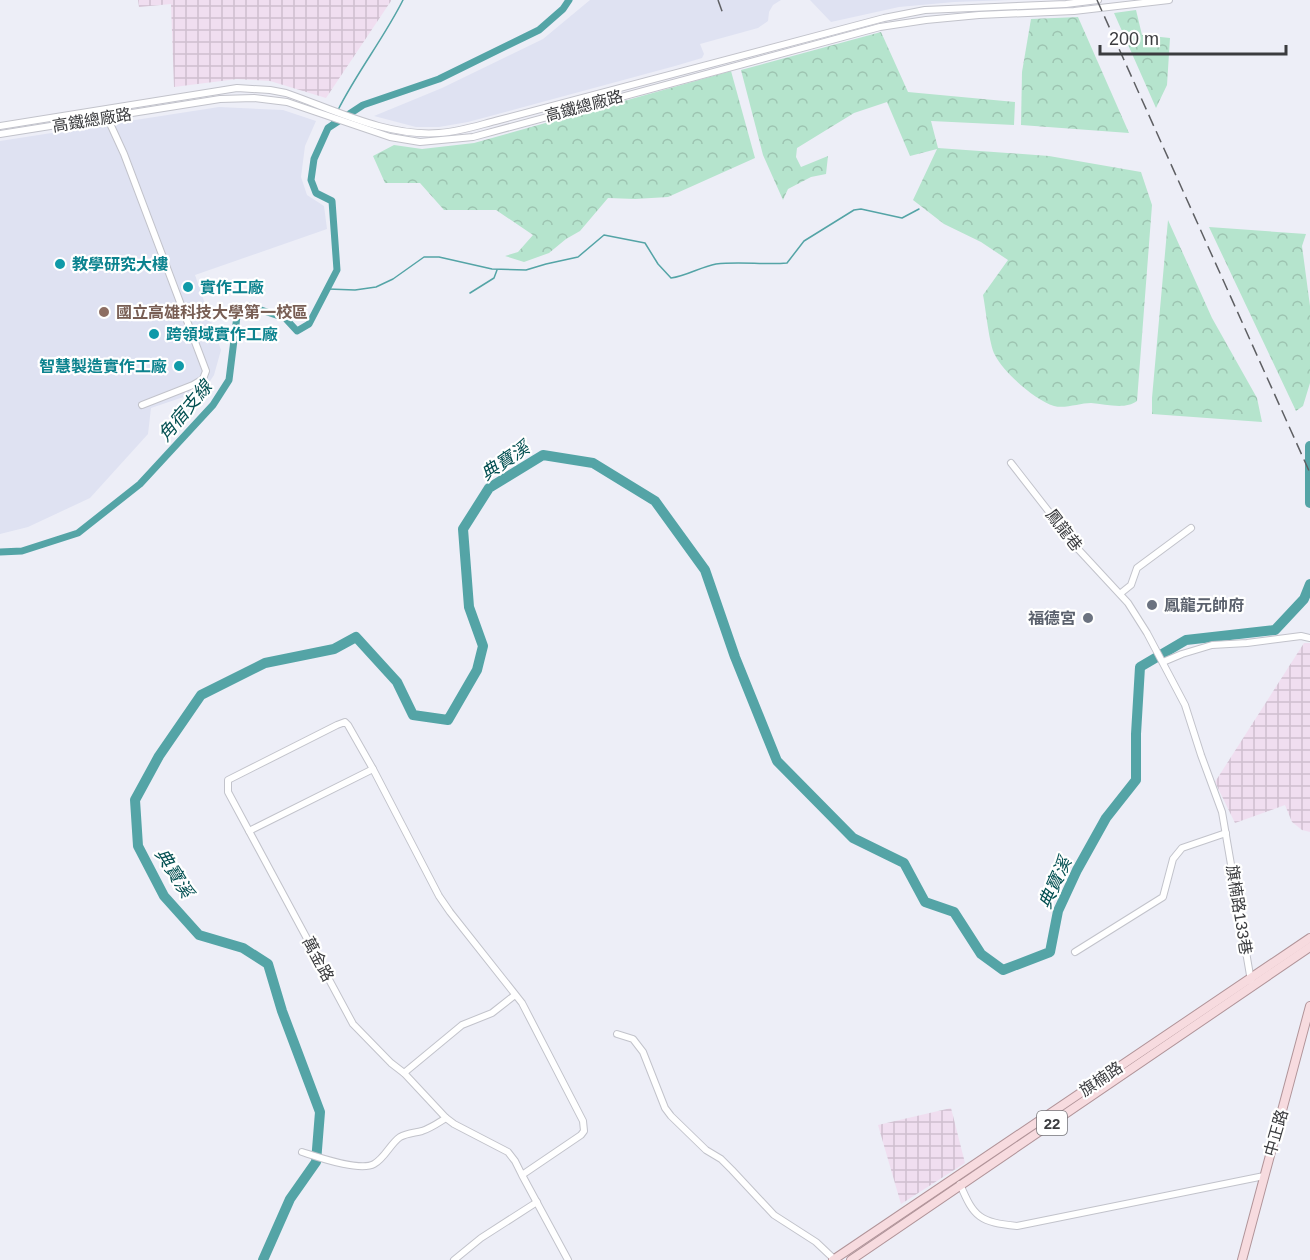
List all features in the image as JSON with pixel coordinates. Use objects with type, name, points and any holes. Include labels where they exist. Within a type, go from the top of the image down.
[{"type":"main road","name":"旗楠路","points":[[851,1260],[1252,983],[1310,938]]},
{"type":"main road","name":"旗楠路","points":[[834,1260],[1310,947]]},
{"type":"main road","name":"中正路","points":[[1242,1260],[1296,1066],[1310,1006]]},
{"type":"street","name":"高鐵總廠路","points":[[0,126],[237,88],[270,90],[393,130],[418,134],[441,133],[499,120],[884,18],[925,10],[1065,4],[1098,0]]},
{"type":"street","name":"高鐵總廠路","points":[[0,134],[237,98],[287,102],[390,138],[420,142],[456,139],[482,134],[880,27],[947,18],[1074,11],[1169,0]]},
{"type":"street","points":[[107,117],[127,162],[206,371],[203,379],[193,385],[142,405]]},
{"type":"street","name":"鳳龍巷","points":[[1011,463],[1078,549],[1121,593],[1163,662]]},
{"type":"street","points":[[1121,593],[1131,585],[1137,568],[1191,528]]},
{"type":"street","points":[[1163,662],[1212,645],[1301,636],[1310,638]]},
{"type":"street","name":"旗楠路133巷","points":[[1163,662],[1185,705],[1222,812],[1252,983]]},
{"type":"street","name":"萬金路","points":[[522,1175],[581,1135],[584,1126],[522,1003],[439,896],[373,769],[345,722],[228,780],[228,792],[353,1024],[446,1118],[508,1152],[568,1260]]},
{"type":"street","points":[[249,831],[373,769]]},
{"type":"street","points":[[1075,952],[1163,897],[1173,859],[1182,848],[1226,833]]},
{"type":"street","points":[[404,1073],[462,1025],[492,1013],[515,995]]},
{"type":"street","points":[[617,1034],[633,1040],[643,1052],[666,1111],[706,1150],[721,1159],[774,1215],[816,1242],[834,1260]]},
{"type":"street","points":[[303,1152],[324,1160],[367,1166],[374,1164],[397,1139],[405,1134],[420,1132],[446,1118]]},
{"type":"street","points":[[960,1184],[969,1205],[977,1216],[996,1224],[1017,1226],[1264,1176]]},
{"type":"street","points":[[454,1260],[480,1238],[537,1202]]},
{"type":"shaded area","points":[[138,0],[391,1],[326,98],[270,81],[237,79],[174,87],[171,4],[139,7]]},
{"type":"shaded area","points":[[590,0],[781,0],[773,5],[768,21],[758,28],[700,44],[704,54],[702,58],[675,66],[468,122],[439,127],[416,127],[374,116],[442,88],[543,39]]},
{"type":"shaded area","points":[[810,0],[1011,0],[899,7],[831,22]]},
{"type":"shaded area","name":"國立高雄科技大學第一校區","points":[[219,107],[283,110],[316,121],[305,146],[301,177],[307,195],[324,206],[327,229],[195,275],[221,350],[214,375],[204,390],[151,408],[148,434],[90,498],[28,527],[0,534],[0,141]]},
{"type":"shaded area","points":[[1304,643],[1310,643],[1310,832],[1302,830],[1292,822],[1285,805],[1235,823],[1215,782]]},
{"type":"shaded area","points":[[951,1108],[965,1163],[901,1204],[878,1125]]},
{"type":"green space","points":[[1136,10],[1142,35],[1170,38],[1167,85],[1156,108],[1114,13]]},
{"type":"green space","points":[[1078,17],[1129,133],[1021,125],[1022,72],[1031,19]]},
{"type":"green space","points":[[881,32],[908,92],[1015,102],[1014,125],[931,121],[938,148],[1049,156],[1141,172],[1152,205],[1137,401],[1121,406],[1091,403],[1054,406],[1029,392],[1005,370],[993,350],[983,295],[1008,260],[981,242],[944,224],[913,200],[937,149],[910,156],[887,102],[854,113],[797,148],[796,157],[801,167],[828,156],[826,174],[811,177],[788,189],[783,200],[763,155],[741,70]]},
{"type":"green space","points":[[731,71],[755,158],[668,197],[608,198],[580,231],[549,253],[524,262],[505,256],[518,252],[533,235],[496,210],[444,210],[420,183],[385,183],[373,156],[394,145],[422,149],[474,143]]},
{"type":"green space","points":[[1168,220],[1212,318],[1257,398],[1262,422],[1152,414]]},
{"type":"green space","points":[[1209,227],[1306,234],[1302,246],[1310,306],[1310,383],[1303,406],[1296,411]]},
{"type":"waterway","name":"角宿支線","points":[[338,110],[403,0]]},
{"type":"waterway","name":"角宿支線","points":[[0,552],[22,551],[78,533],[140,484],[213,405],[229,380],[237,316],[249,306],[285,318],[297,331],[309,324],[337,270],[332,201],[316,193],[311,180],[314,159],[328,128],[363,105],[439,79],[539,30],[563,9],[569,0]]},
{"type":"waterway","name":"角宿支線","points":[[328,128],[333,120]]},
{"type":"waterway","points":[[328,289],[355,290],[376,287],[393,279],[424,257],[439,257],[492,269],[526,270],[578,257],[604,235],[645,243],[658,264],[671,278],[716,264],[787,263],[804,241],[854,210],[861,209],[902,218],[919,209]]},
{"type":"waterway","points":[[470,293],[494,278],[497,270]]},
{"type":"waterway","name":"典寶溪","points":[[1310,446],[1310,503]]},
{"type":"waterway","name":"典寶溪","points":[[263,1260],[290,1199],[316,1162],[320,1112],[282,1011],[268,964],[243,948],[199,935],[164,896],[138,846],[135,800],[159,756],[201,695],[265,663],[334,649],[356,637],[397,682],[413,715],[448,720],[477,670],[483,646],[469,607],[463,529],[489,488],[543,455],[593,463],[655,501],[705,570],[735,657],[777,761],[853,838],[904,863],[925,902],[954,912],[981,954],[1003,970],[1050,952],[1058,911],[1077,870],[1106,818],[1136,780],[1140,667],[1186,640],[1275,630],[1304,599],[1310,584]]},
{"type":"railway","points":[[718,0],[723,14]]},
{"type":"railway","points":[[1097,0],[1310,473]]},
{"type":"place","name":"教學研究大樓","points":[[60,264]]},
{"type":"place","name":"實作工廠","points":[[188,287]]},
{"type":"place","name":"國立高雄科技大學第一校區","points":[[104,312]]},
{"type":"place","name":"跨領域實作工廠","points":[[154,334]]},
{"type":"place","name":"智慧製造實作工廠","points":[[179,366]]},
{"type":"place","name":"鳳龍元帥府","points":[[1152,605]]},
{"type":"place","name":"福德宮","points":[[1088,618]]}]
